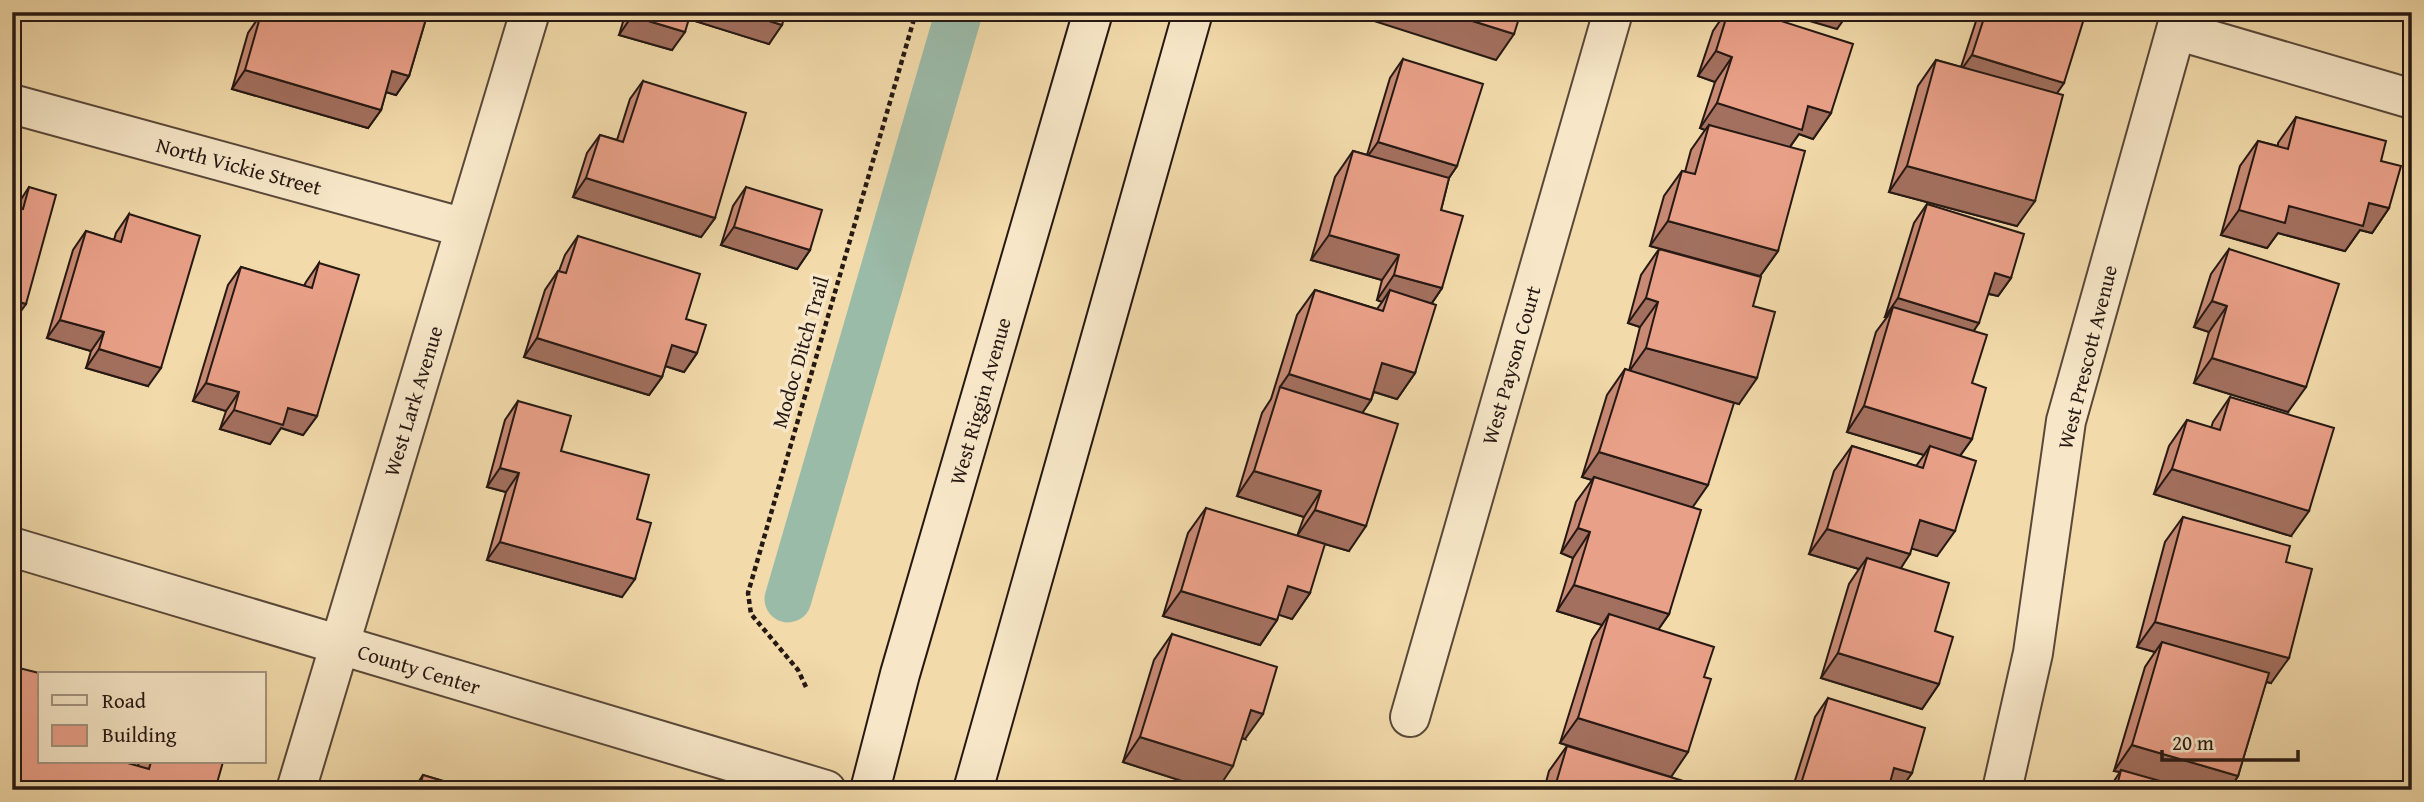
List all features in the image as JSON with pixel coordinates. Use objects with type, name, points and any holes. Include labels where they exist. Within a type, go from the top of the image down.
[{"type":"street","name":"West Lark Avenue","points":[[296,790],[530,12]]},
{"type":"street","name":"West Riggin Avenue","points":[[870,790],[892,700],[1093,12]]},
{"type":"street","points":[[973,790],[1194,12]]},
{"type":"street","name":"West Payson Court","points":[[1410,717],[1613,12]]},
{"type":"street","points":[[2178,21],[2412,99]]},
{"type":"street","name":"West Prescott Avenue","points":[[2002,790],[2033,653],[2066,421],[2178,21]]},
{"type":"street","name":"North Vickie Street","points":[[12,104],[465,228]]},
{"type":"street","name":"County Center","points":[[12,547],[826,790]]},
{"type":"path","name":"Modoc Ditch Trail","points":[[806,687],[798,670],[751,614],[748,593],[916,12]]},
{"type":"building","points":[[276,12],[428,12],[409,76],[392,71],[381,110],[245,70],[261,14],[274,18]]},
{"type":"building","points":[[633,12],[691,12],[685,32],[632,16]]},
{"type":"building","points":[[740,12],[786,12],[782,25]]},
{"type":"building","points":[[1444,12],[1521,12],[1514,34]]},
{"type":"building","points":[[1728,12],[1753,12],[1853,44],[1831,113],[1808,106],[1802,130],[1717,103],[1732,57],[1716,51]]},
{"type":"building","points":[[1986,12],[2086,12],[2064,83],[1972,55]]},
{"type":"building","points":[[1403,59],[1483,84],[1457,166],[1378,142]]},
{"type":"building","points":[[1936,60],[2063,95],[2035,201],[1907,166]]},
{"type":"building","points":[[643,81],[746,113],[715,218],[586,178],[600,135],[623,142]]},
{"type":"building","points":[[2296,117],[2386,141],[2381,161],[2401,166],[2389,208],[2369,203],[2363,226],[2289,206],[2285,223],[2239,210],[2258,141],[2288,149]]},
{"type":"building","points":[[1709,125],[1805,151],[1778,251],[1668,221],[1682,171],[1695,174]]},
{"type":"building","points":[[1353,151],[1449,178],[1441,210],[1463,216],[1442,288],[1394,275],[1399,255],[1329,235]]},
{"type":"building","points":[[29,187],[56,195],[26,304],[12,300],[12,206],[23,209]]},
{"type":"building","points":[[746,187],[822,210],[810,250],[734,227]]},
{"type":"building","points":[[1927,204],[2024,234],[2011,278],[1995,273],[1979,323],[1898,298]]},
{"type":"building","points":[[129,214],[200,236],[161,368],[99,349],[104,332],[60,320],[86,231],[121,242]]},
{"type":"building","points":[[578,236],[700,274],[686,319],[706,325],[697,353],[672,345],[662,377],[537,338],[558,271],[566,273]]},
{"type":"building","points":[[1659,249],[1761,277],[1753,306],[1775,312],[1757,378],[1646,348],[1658,302],[1646,298]]},
{"type":"building","points":[[2229,249],[2339,284],[2306,387],[2212,358],[2227,306],[2212,301]]},
{"type":"building","points":[[319,263],[359,275],[317,416],[288,408],[283,425],[234,410],[239,392],[206,383],[241,267],[312,288]]},
{"type":"building","points":[[1315,290],[1383,311],[1390,290],[1436,305],[1415,373],[1382,363],[1371,400],[1289,374]]},
{"type":"building","points":[[1893,307],[1987,335],[1972,383],[1986,388],[1972,439],[1864,406]]},
{"type":"building","points":[[1625,369],[1734,403],[1708,485],[1599,452]]},
{"type":"building","points":[[1280,387],[1398,424],[1366,526],[1315,510],[1321,491],[1254,471]]},
{"type":"building","points":[[2230,397],[2334,428],[2309,511],[2172,469],[2187,420],[2220,430]]},
{"type":"building","points":[[518,401],[571,416],[561,451],[649,475],[637,519],[651,523],[635,579],[500,542],[519,473],[500,468]]},
{"type":"building","points":[[1852,446],[1923,468],[1930,446],[1976,461],[1955,531],[1920,520],[1910,554],[1827,529]]},
{"type":"building","points":[[1594,477],[1701,510],[1669,614],[1574,585],[1590,532],[1578,528]]},
{"type":"building","points":[[1206,508],[1325,544],[1310,593],[1288,586],[1277,620],[1181,591]]},
{"type":"building","points":[[2183,517],[2290,546],[2286,562],[2312,569],[2289,658],[2155,622]]},
{"type":"building","points":[[1867,558],[1949,583],[1935,631],[1953,637],[1939,684],[1838,653]]},
{"type":"building","points":[[1609,614],[1714,647],[1704,677],[1711,679],[1688,752],[1578,718]]},
{"type":"building","points":[[1172,634],[1277,667],[1263,714],[1251,710],[1233,766],[1140,737]]},
{"type":"building","points":[[2162,642],[2269,673],[2238,776],[2132,745]]},
{"type":"building","points":[[19,668],[38,673],[38,764],[131,764],[149,769],[150,764],[222,764],[215,790],[12,790],[12,691]]},
{"type":"building","points":[[1828,698],[1925,728],[1912,773],[1894,768],[1888,790],[1799,790]]},
{"type":"building","points":[[1567,746],[1700,786],[1699,790],[1554,790]]},
{"type":"building","points":[[2121,770],[2192,790],[2116,790]]},
{"type":"building","points":[[423,775],[473,790],[419,790]]},
{"type":"waterway","points":[[788,599],[959,12]]}]
